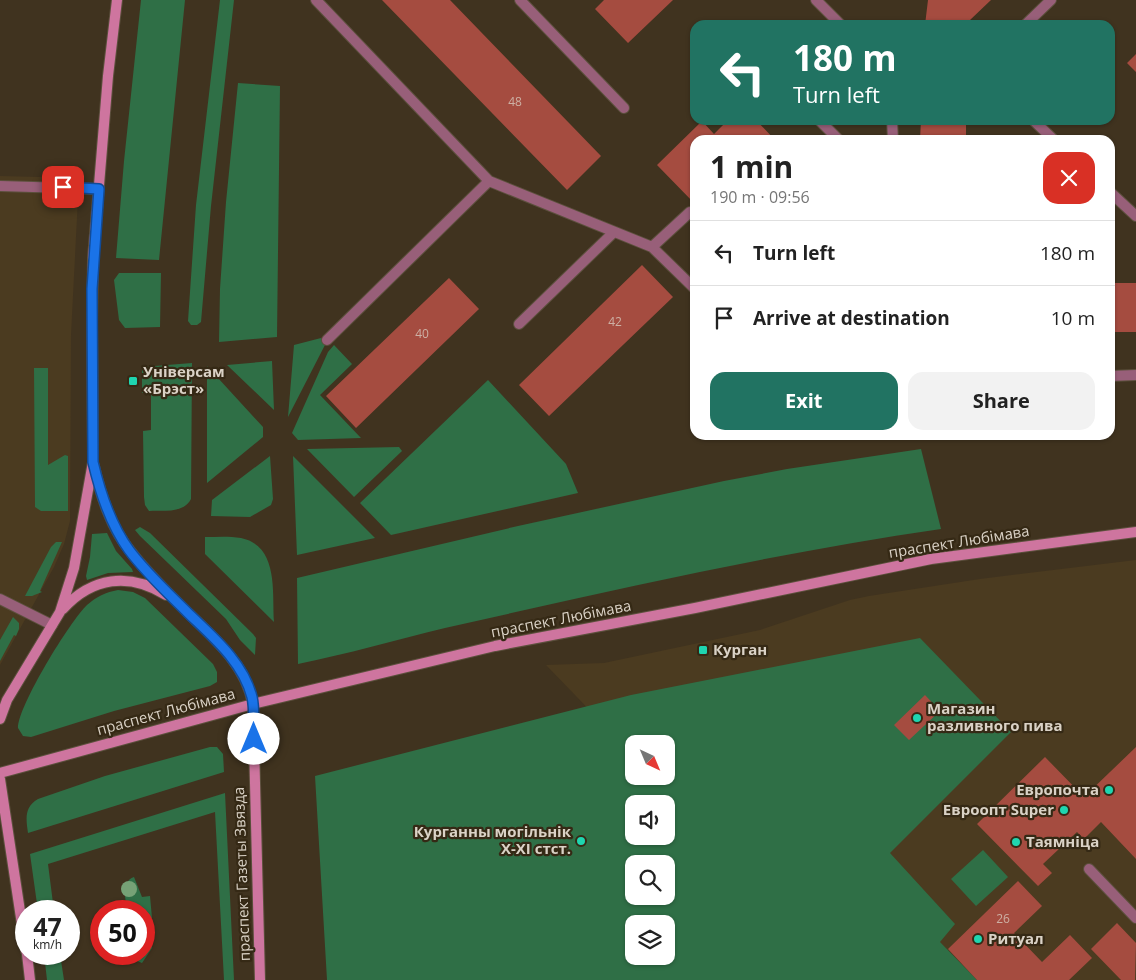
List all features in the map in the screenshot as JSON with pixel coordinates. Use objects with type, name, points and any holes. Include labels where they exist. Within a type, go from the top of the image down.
[{"type":"main road","name":"праспект Газеты Звязда","points":[[0,719],[7,700],[60,612],[77,555],[93,462],[92,289],[108,76],[117,0]]},
{"type":"main road","name":"праспект Газеты Звязда","points":[[93,462],[110,516],[123,542],[178,603],[221,645],[245,678],[253,704],[260,980]]},
{"type":"main road","name":"праспект Любімава","points":[[0,773],[253,704],[495,646],[695,608],[931,559],[1136,532]]},
{"type":"main road","points":[[60,612],[68,603],[85,591],[109,581],[125,580],[145,585],[160,591],[178,603]]},
{"type":"main road","points":[[0,779],[18,900]]},
{"type":"main road","points":[[28,965],[30,980]]},
{"type":"lane","points":[[316,0],[489,182],[652,247],[690,284]]},
{"type":"lane","points":[[520,0],[624,108]]},
{"type":"lane","points":[[816,0],[837,20]]},
{"type":"lane","points":[[1030,20],[1050,0]]},
{"type":"lane","points":[[824,125],[834,135]]},
{"type":"lane","points":[[1038,125],[1049,135]]},
{"type":"lane","points":[[327,340],[489,182]]},
{"type":"lane","points":[[0,186],[99,189]]},
{"type":"lane","points":[[1115,197],[1136,216]]},
{"type":"lane","points":[[652,247],[690,212]]},
{"type":"lane","points":[[519,324],[614,232]]},
{"type":"lane","points":[[1115,376],[1136,375]]},
{"type":"lane","points":[[0,599],[52,625]]},
{"type":"lane","points":[[1088,869],[1136,918]]},
{"type":"shaded area","points":[[0,176],[79,178],[71,335],[70,521],[64,544],[54,567],[0,665]]},
{"type":"shaded area","points":[[1136,560],[1136,980],[848,980],[674,785],[675,735],[625,735],[625,747],[546,665],[604,663],[760,630],[850,600],[980,579]]},
{"type":"green space","points":[[141,0],[185,0],[159,260],[116,258]]},
{"type":"green space","points":[[220,0],[234,0],[211,206],[201,322],[197,325],[191,325],[188,321],[196,205]]},
{"type":"green space","points":[[238,83],[280,86],[277,337],[219,342],[220,289],[226,202]]},
{"type":"green space","points":[[119,273],[161,273],[160,327],[125,328],[119,320],[114,280]]},
{"type":"green space","points":[[321,338],[326,343],[288,417],[294,345]]},
{"type":"green space","points":[[334,345],[352,364],[320,395],[361,438],[298,440],[292,433],[328,352]]},
{"type":"green space","points":[[272,361],[274,410],[227,365]]},
{"type":"green space","points":[[192,363],[191,499],[187,504],[178,509],[149,511],[145,505],[144,497],[143,431],[151,430],[151,393],[142,393],[142,367]]},
{"type":"green space","points":[[207,366],[263,427],[263,437],[207,483]]},
{"type":"green space","points":[[34,368],[48,368],[48,465],[65,455],[68,456],[68,511],[41,511],[35,507]]},
{"type":"green space","points":[[488,380],[566,464],[578,493],[391,535],[360,503]]},
{"type":"green space","points":[[399,447],[402,451],[354,497],[307,449]]},
{"type":"green space","points":[[921,449],[941,529],[816,549],[692,574],[445,628],[298,664],[297,578],[518,526],[724,481],[787,469]]},
{"type":"green space","points":[[270,456],[273,499],[271,505],[250,517],[211,516],[212,500]]},
{"type":"green space","points":[[293,456],[375,538],[297,555]]},
{"type":"green space","points":[[140,527],[150,533],[253,634],[256,638],[255,655],[240,640],[226,619],[140,536],[135,530]]},
{"type":"green space","points":[[107,533],[116,551],[133,572],[108,573],[87,580],[92,534]]},
{"type":"green space","points":[[205,537],[241,538],[253,543],[262,550],[268,560],[273,584],[274,622],[205,554]]},
{"type":"green space","points":[[56,542],[62,542],[40,591],[42,592],[32,596],[25,596],[51,547]]},
{"type":"green space","points":[[118,590],[133,592],[145,598],[213,664],[217,672],[217,682],[210,686],[114,711],[31,737],[23,736],[18,728],[26,702],[46,664],[69,628],[87,605],[101,595]]},
{"type":"green space","points":[[13,617],[19,623],[19,629],[0,661],[0,640]]},
{"type":"green space","points":[[920,638],[1011,732],[890,853],[955,924],[940,942],[977,980],[327,980],[315,776],[631,695]]},
{"type":"green space","points":[[210,747],[217,747],[223,754],[224,772],[28,833],[28,810],[33,802],[38,799],[105,776]]},
{"type":"green space","points":[[225,793],[234,980],[224,980],[215,812],[48,864],[53,900],[36,900],[30,854]]},
{"type":"green space","points":[[983,850],[1008,877],[976,906],[951,879]]},
{"type":"green space","points":[[134,877],[142,897],[150,896],[150,900],[126,900],[125,887],[130,879]]},
{"type":"green space","points":[[45,965],[62,965],[64,980],[47,980]]},
{"type":"building","points":[[382,0],[450,0],[601,156],[567,190]]},
{"type":"building","points":[[604,0],[673,0],[628,43],[595,9]]},
{"type":"building","points":[[928,0],[991,0],[970,20],[926,20]]},
{"type":"building","points":[[1136,54],[1136,72],[1127,63]]},
{"type":"building","points":[[698,125],[706,125],[714,134],[723,125],[761,125],[770,135],[690,135],[690,199],[657,165]]},
{"type":"building","points":[[921,125],[966,125],[966,135],[920,135]]},
{"type":"building","points":[[642,265],[673,297],[549,416],[519,385]]},
{"type":"building","points":[[449,278],[479,309],[356,428],[326,396]]},
{"type":"building","points":[[1115,283],[1136,283],[1136,332],[1115,332]]},
{"type":"building","name":"Магазин разливного пива","points":[[925,695],[940,711],[909,740],[894,725]]},
{"type":"building","name":"Евроопт Super","points":[[1136,747],[1136,859],[1101,822],[1084,839],[1077,832],[1043,864],[1052,873],[1038,886],[977,824],[1045,757],[1084,797]]},
{"type":"building","points":[[1018,881],[1042,906],[1014,933],[1042,962],[1070,935],[1092,958],[1069,980],[977,980],[948,949]]},
{"type":"building","points":[[1117,923],[1136,943],[1135,980],[1121,980],[1091,949]]},
{"type":"place","name":"Універсам «Брэст»","points":[[133,381]]},
{"type":"place","name":"Курган","points":[[703,650]]},
{"type":"place","name":"Магазин разливного пива","points":[[917,718]]},
{"type":"place","name":"Европочта","points":[[1109,790]]},
{"type":"place","name":"Евроопт Super","points":[[1064,810]]},
{"type":"place","name":"Курганны могільнік Х-ХI стст.","points":[[581,841]]},
{"type":"place","name":"Таямніца","points":[[1016,842]]},
{"type":"place","name":"Ритуал","points":[[978,939]]},
{"type":"route","points":[[63,187],[99,189],[92,289],[93,462],[98,482],[110,516],[130,552],[221,645],[245,678],[252,697],[254,739]]}]
